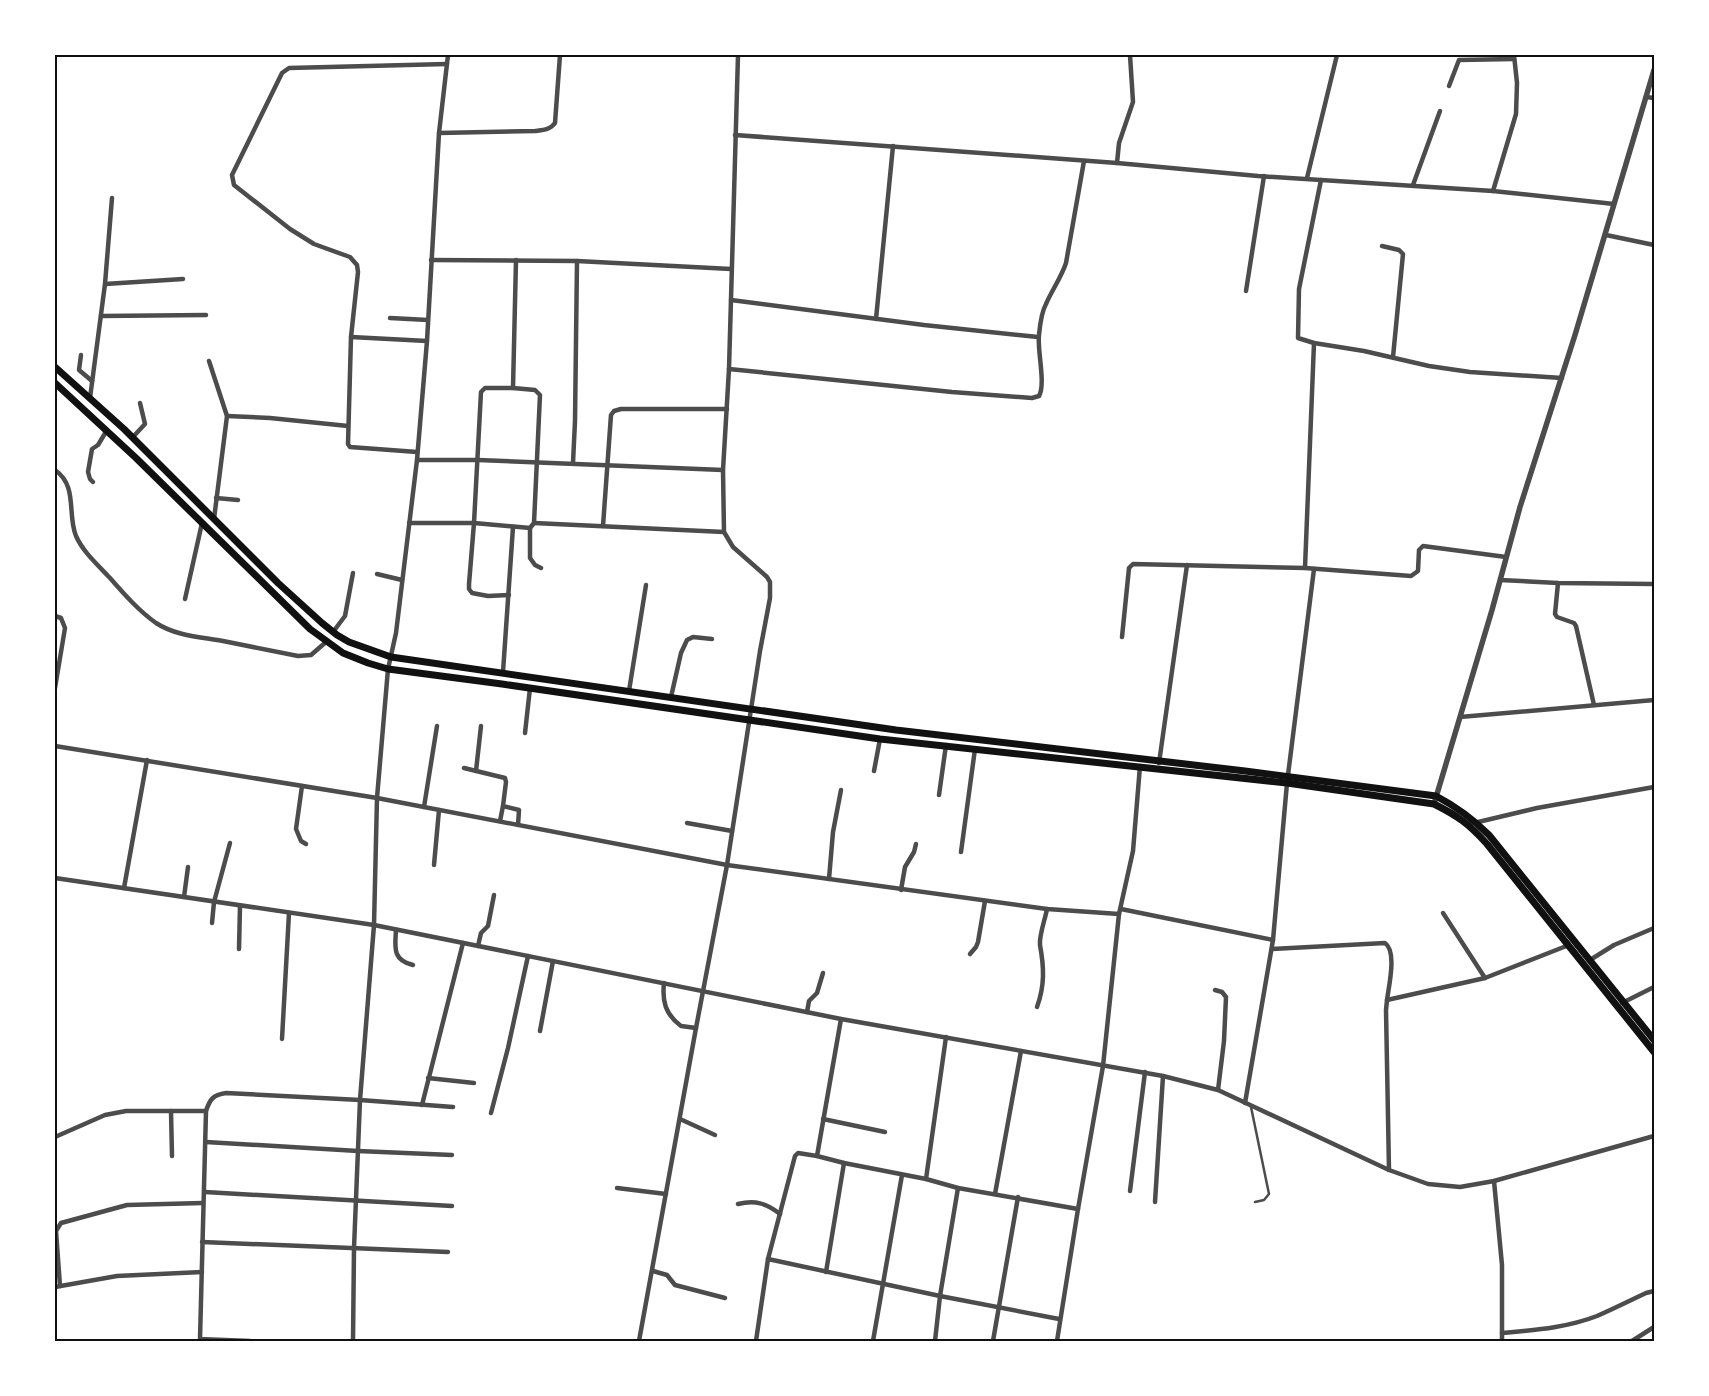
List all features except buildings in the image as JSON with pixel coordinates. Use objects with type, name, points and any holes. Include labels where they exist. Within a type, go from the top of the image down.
[{"type":"main road","points":[[55,367],[132,438],[278,583],[333,632],[349,642],[391,657],[896,730],[1141,763],[1436,796],[1456,806],[1476,823],[1503,852],[1590,960],[1654,1052]]},
{"type":"main road","points":[[55,383],[136,458],[246,568],[310,628],[343,653],[368,664],[388,669],[880,739],[1141,763]]},
{"type":"main road","points":[[136,458],[144,450]]},
{"type":"main road","points":[[1288,779],[1434,804],[1454,814],[1468,825],[1504,864],[1569,945],[1654,1040]]},
{"type":"street","points":[[353,1341],[354,1248],[360,1100],[374,925],[377,798],[388,669],[396,633],[417,460],[427,341],[439,133],[448,55]]},
{"type":"street","points":[[439,133],[535,131],[552,127],[555,123],[560,55]]},
{"type":"street","points":[[640,1341],[727,865],[770,598],[770,582],[763,572],[733,547],[724,532],[724,470],[734,301],[731,269],[738,55]]},
{"type":"street","points":[[1117,163],[1119,143],[1133,102],[1130,55]]},
{"type":"street","points":[[1307,178],[1338,55]]},
{"type":"street","points":[[1449,86],[1459,60],[1514,57],[1518,83],[1516,114],[1493,191]]},
{"type":"street","points":[[417,452],[350,447],[348,444],[351,337],[358,272],[355,261],[350,257],[314,244],[290,229],[234,185],[232,175],[282,73],[288,68],[447,64]]},
{"type":"street","points":[[1434,804],[1506,557],[1606,235],[1654,70]]},
{"type":"street","points":[[1646,97],[1654,98]]},
{"type":"street","points":[[1413,185],[1440,111]]},
{"type":"street","points":[[735,135],[1117,163],[1264,176],[1493,191],[1614,204]]},
{"type":"street","points":[[876,319],[893,146]]},
{"type":"street","points":[[729,369],[952,392],[1032,398],[1039,396],[1041,392],[1038,337],[1045,306],[1066,263],[1084,161]]},
{"type":"street","points":[[1246,291],[1264,176]]},
{"type":"street","points":[[1321,180],[1298,303],[1298,338],[1314,343],[1393,357],[1429,366],[1470,372],[1562,378]]},
{"type":"street","points":[[90,398],[106,284],[112,198]]},
{"type":"street","points":[[1606,235],[1654,245]]},
{"type":"street","points":[[1382,246],[1398,250],[1403,254],[1393,357]]},
{"type":"street","points":[[432,260],[577,261],[731,269]]},
{"type":"street","points":[[513,388],[516,260]]},
{"type":"street","points":[[572,463],[575,421],[577,261]]},
{"type":"street","points":[[106,284],[183,279]]},
{"type":"street","points":[[734,301],[1038,337]]},
{"type":"street","points":[[101,316],[206,315]]},
{"type":"street","points":[[390,318],[428,320]]},
{"type":"street","points":[[351,337],[427,341]]},
{"type":"street","points":[[1305,568],[1314,343]]},
{"type":"street","points":[[81,355],[79,370],[92,381]]},
{"type":"street","points":[[209,361],[227,416],[214,519]]},
{"type":"street","points":[[509,595],[482,596],[472,593],[469,584],[481,390],[485,388],[535,390],[540,395],[538,462],[534,523],[530,528],[530,558],[535,565],[541,568]]},
{"type":"street","points":[[132,438],[145,424],[140,402]]},
{"type":"street","points":[[603,526],[611,415],[614,411],[622,409],[727,409]]},
{"type":"street","points":[[227,416],[270,418],[348,426]]},
{"type":"street","points":[[93,482],[88,472],[92,449],[98,445],[106,430]]},
{"type":"street","points":[[417,460],[572,463],[724,470]]},
{"type":"street","points":[[55,470],[64,477],[67,483],[71,496],[74,530],[81,546],[124,594],[157,624],[177,633],[298,656],[311,655],[326,642]]},
{"type":"street","points":[[216,498],[238,500]]},
{"type":"street","points":[[185,599],[202,522]]},
{"type":"street","points":[[409,523],[474,523],[530,528]]},
{"type":"street","points":[[534,523],[724,532]]},
{"type":"street","points":[[503,672],[513,527]]},
{"type":"street","points":[[1122,637],[1130,565],[1136,563],[1305,568],[1411,576],[1418,571],[1419,550],[1423,546],[1506,557]]},
{"type":"street","points":[[1159,765],[1187,564]]},
{"type":"street","points":[[1245,1103],[1272,949],[1288,779],[1314,569]]},
{"type":"street","points":[[333,632],[345,616],[353,573]]},
{"type":"street","points":[[377,574],[402,580]]},
{"type":"street","points":[[1500,580],[1654,584]]},
{"type":"street","points":[[1558,583],[1556,614],[1557,617],[1574,623],[1576,626],[1594,705]]},
{"type":"street","points":[[629,691],[646,585]]},
{"type":"street","points":[[55,616],[61,618],[65,628],[55,688]]},
{"type":"street","points":[[671,697],[681,653],[687,640],[693,637],[712,639]]},
{"type":"street","points":[[525,734],[530,688]]},
{"type":"street","points":[[1460,717],[1654,700]]},
{"type":"street","points":[[424,807],[437,726]]},
{"type":"street","points":[[476,771],[481,726]]},
{"type":"street","points":[[874,771],[880,739]]},
{"type":"street","points":[[55,746],[377,798],[727,865],[1047,910],[1119,914]]},
{"type":"street","points":[[939,795],[946,746]]},
{"type":"street","points":[[961,852],[975,749]]},
{"type":"street","points":[[124,888],[147,760]]},
{"type":"street","points":[[1057,1341],[1059,1319],[1103,1066],[1119,914],[1133,851],[1141,763]]},
{"type":"street","points":[[464,768],[505,778],[500,821]]},
{"type":"street","points":[[302,786],[296,829],[300,841],[306,844]]},
{"type":"street","points":[[1468,825],[1537,808],[1654,787]]},
{"type":"street","points":[[829,879],[833,832],[841,790]]},
{"type":"street","points":[[502,806],[519,810],[518,825]]},
{"type":"street","points":[[434,865],[439,810]]},
{"type":"street","points":[[688,823],[732,831]]},
{"type":"street","points":[[212,923],[214,902],[230,843]]},
{"type":"street","points":[[901,890],[905,867],[914,852],[916,844]]},
{"type":"street","points":[[184,897],[188,867]]},
{"type":"street","points":[[55,878],[374,925],[841,1019],[1145,1072],[1218,1090],[1389,1170],[1428,1184],[1446,1187],[1460,1187],[1494,1181],[1654,1136]]},
{"type":"street","points":[[478,946],[481,933],[488,926],[494,895]]},
{"type":"street","points":[[970,954],[976,947],[984,901]]},
{"type":"street","points":[[240,906],[240,949]]},
{"type":"street","points":[[1121,908],[1273,940]]},
{"type":"street","points":[[1037,1008],[1043,989],[1043,954],[1040,944],[1047,910]]},
{"type":"street","points":[[282,1038],[290,913]]},
{"type":"street","points":[[1444,913],[1485,978]]},
{"type":"street","points":[[1590,960],[1614,945],[1654,928]]},
{"type":"street","points":[[396,930],[396,954],[400,960],[413,965]]},
{"type":"street","points":[[1272,949],[1385,942],[1389,946],[1392,954],[1386,1010],[1389,1170]]},
{"type":"street","points":[[422,1105],[463,943]]},
{"type":"street","points":[[1387,1000],[1485,978],[1569,945]]},
{"type":"street","points":[[491,1113],[508,1048],[528,956]]},
{"type":"street","points":[[540,1031],[554,961]]},
{"type":"street","points":[[807,1012],[809,1001],[817,993],[823,973]]},
{"type":"street","points":[[664,983],[663,998],[672,1017],[681,1026],[696,1028]]},
{"type":"street","points":[[1621,1004],[1654,987]]},
{"type":"street","points":[[1215,990],[1222,992],[1226,998],[1224,1042],[1218,1090]]},
{"type":"street","points":[[818,1156],[841,1019]]},
{"type":"street","points":[[926,1179],[946,1037]]},
{"type":"street","points":[[995,1194],[1020,1051]]},
{"type":"street","points":[[1130,1191],[1145,1072]]},
{"type":"street","points":[[1155,1202],[1163,1076]]},
{"type":"street","points":[[428,1078],[474,1083]]},
{"type":"street","points":[[250,1341],[200,1340],[206,1111],[209,1100],[216,1094],[226,1093],[453,1107]]},
{"type":"street","points":[[55,1137],[105,1114],[126,1111],[206,1111]]},
{"type":"street","points":[[171,1111],[172,1156]]},
{"type":"street","points":[[680,1119],[715,1135]]},
{"type":"street","points":[[823,1119],[885,1132]]},
{"type":"street","points":[[206,1142],[452,1155]]},
{"type":"street","points":[[756,1341],[768,1259],[795,1156],[801,1152],[844,1164],[926,1179],[958,1188],[1078,1209]]},
{"type":"street","points":[[826,1272],[844,1164]]},
{"type":"street","points":[[873,1341],[902,1175]]},
{"type":"street","points":[[1494,1181],[1502,1265],[1502,1341]]},
{"type":"street","points":[[617,1188],[666,1194]]},
{"type":"street","points":[[935,1341],[940,1296],[958,1188]]},
{"type":"street","points":[[205,1192],[452,1206]]},
{"type":"street","points":[[993,1341],[1018,1197]]},
{"type":"street","points":[[738,1204],[758,1202],[768,1205],[780,1214]]},
{"type":"street","points":[[202,1272],[117,1276],[57,1286],[56,1231],[61,1223],[127,1205],[203,1203]]},
{"type":"street","points":[[202,1242],[448,1252]]},
{"type":"street","points":[[768,1259],[940,1296],[1059,1319]]},
{"type":"street","points":[[652,1271],[667,1275],[675,1285],[725,1298]]},
{"type":"street","points":[[1502,1333],[1547,1329],[1596,1317],[1654,1291]]},
{"type":"street","points":[[1632,1341],[1654,1327]]},
{"type":"lane","points":[[1251,1107],[1269,1194],[1264,1200],[1255,1202]]}]
